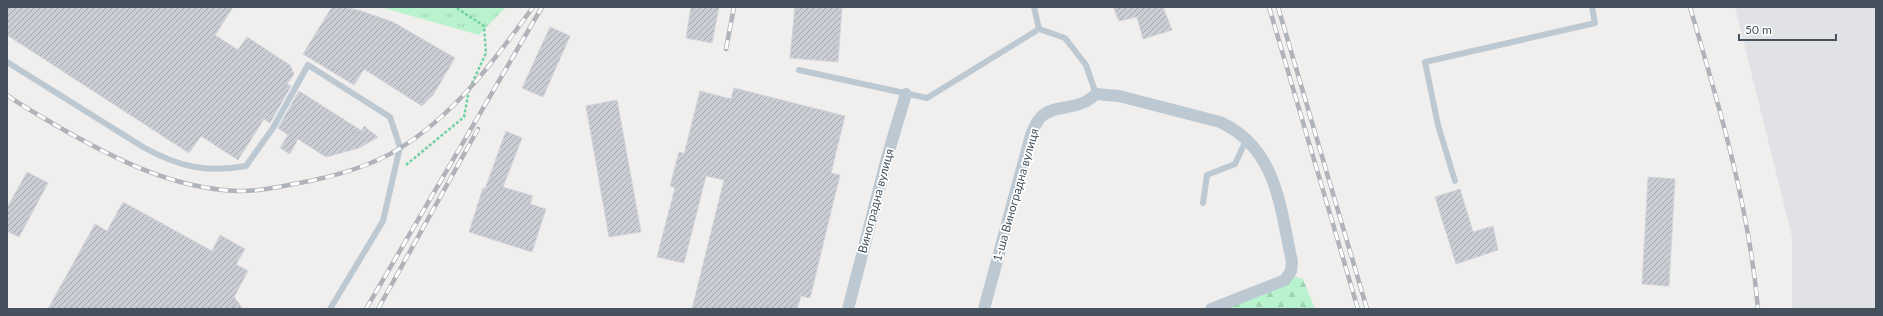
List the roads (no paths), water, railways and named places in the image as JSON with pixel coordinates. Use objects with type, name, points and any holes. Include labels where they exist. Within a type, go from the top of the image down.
[{"type":"street","name":"Виноградна вулиця","points":[[848,309],[888,154],[906,94]]},
{"type":"street","points":[[1096,94],[1119,96],[1220,122],[1235,129],[1247,138],[1261,155],[1271,174],[1283,219],[1292,266],[1289,276],[1285,280],[1211,309]]},
{"type":"street","name":"1-ша Виноградна вулиця","points":[[984,309],[1031,135],[1036,124],[1042,115],[1088,102],[1096,94]]},
{"type":"lane","points":[[1034,7],[1039,29]]},
{"type":"lane","points":[[1455,181],[1438,125],[1425,62],[1595,23],[1592,7]]},
{"type":"lane","points":[[800,70],[927,98],[1039,29]]},
{"type":"lane","points":[[1039,29],[1065,38],[1086,65],[1096,94]]},
{"type":"lane","points":[[7,62],[164,159],[195,168],[224,170],[246,166],[274,128],[308,65],[390,117],[400,148],[383,221],[330,309]]},
{"type":"lane","points":[[1203,203],[1207,175],[1234,164],[1247,138]]},
{"type":"railway","points":[[7,95],[57,126],[99,149],[121,160],[166,178],[212,189],[245,191],[273,188],[310,181],[361,167],[386,156],[408,143],[427,129],[461,98],[491,63],[533,7]]},
{"type":"railway","points":[[366,309],[542,7]]},
{"type":"railway","points":[[726,49],[734,7]]},
{"type":"railway","points":[[1269,7],[1358,309]]},
{"type":"railway","points":[[1278,7],[1367,309]]},
{"type":"railway","points":[[1690,7],[1732,156],[1748,232],[1758,309]]},
{"type":"railway","points":[[378,309],[478,129]]}]
